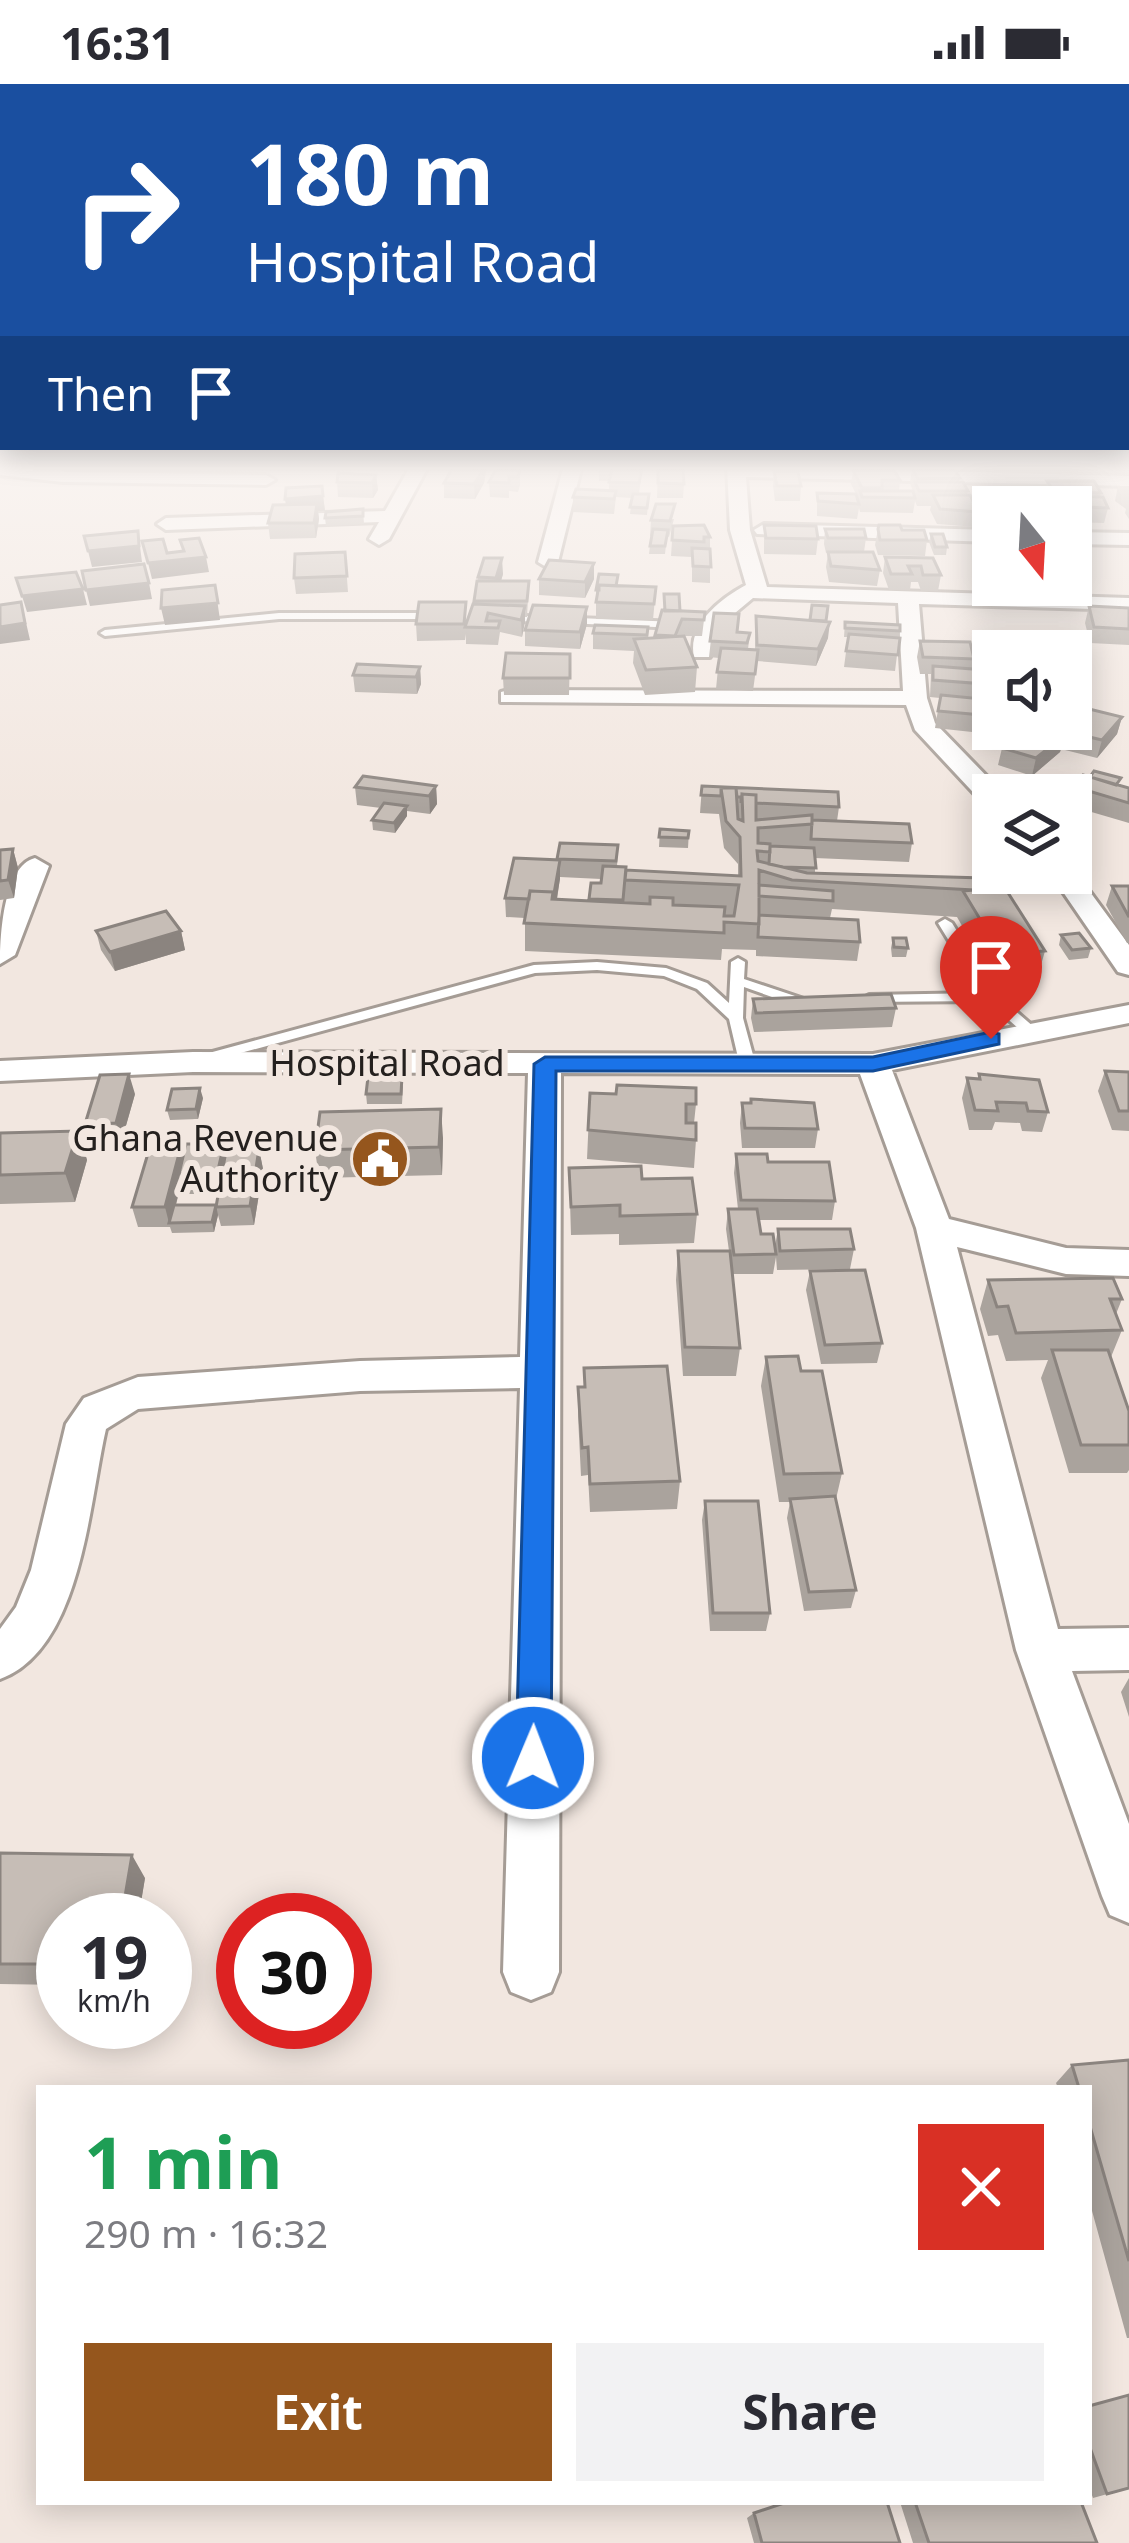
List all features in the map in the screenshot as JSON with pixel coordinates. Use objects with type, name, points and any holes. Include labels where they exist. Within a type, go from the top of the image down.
[{"type":"street","points":[[752,580],[754,589]]},
{"type":"street","points":[[703,652],[706,626],[723,608],[754,589],[772,595],[1129,604]]},
{"type":"street","points":[[908,598],[915,698],[928,733],[972,776]]},
{"type":"street","points":[[509,698],[915,698]]},
{"type":"street","points":[[0,955],[35,866]]},
{"type":"street","points":[[1092,886],[1112,890]]},
{"type":"street","points":[[1080,894],[1129,966]]},
{"type":"street","name":"Hospital Road","points":[[0,1072],[193,1063],[873,1064],[1129,1014]]},
{"type":"street","points":[[531,1972],[545,1064]]},
{"type":"street","points":[[873,1064],[934,1228],[1040,1650],[1129,1895]]},
{"type":"street","points":[[934,1228],[1066,1261],[1129,1263]]},
{"type":"street","points":[[0,1658],[23,1640],[37,1616],[56,1559],[89,1419],[108,1403],[138,1393],[360,1376],[539,1372]]},
{"type":"street","points":[[1040,1650],[1129,1649]]},
{"type":"lane","points":[[105,633],[342,613],[446,616]]},
{"type":"lane","points":[[493,618],[706,626]]},
{"type":"lane","points":[[945,923],[991,997],[1030,1031]]},
{"type":"lane","points":[[738,962],[736,1018],[748,1066]]},
{"type":"lane","points":[[193,1063],[223,1050],[534,969],[635,969],[676,976],[701,985],[736,1018]]},
{"type":"lane","points":[[737,981],[763,986],[784,1000],[807,999]]},
{"type":"lane","points":[[853,999],[991,997]]},
{"type":"building","points":[[17,580],[79,580],[83,589],[22,596]]},
{"type":"building","points":[[84,580],[149,583],[86,590]]},
{"type":"building","points":[[598,580],[617,580],[616,586],[599,585],[596,590]]},
{"type":"building","points":[[477,581],[529,581],[527,601],[474,601]]},
{"type":"building","points":[[215,585],[218,603],[161,608],[162,590]]},
{"type":"building","points":[[599,585],[656,587],[654,604],[596,602]]},
{"type":"building","points":[[664,594],[679,594],[680,611],[665,611]]},
{"type":"building","points":[[21,602],[25,623],[0,627],[0,605]]},
{"type":"building","points":[[419,602],[466,602],[464,624],[416,624]]},
{"type":"building","points":[[473,604],[525,606],[521,620],[488,613],[486,621],[500,621],[498,628],[465,627]]},
{"type":"building","points":[[533,605],[587,607],[580,632],[525,630]]},
{"type":"building","points":[[812,605],[828,606],[826,621],[810,620]]},
{"type":"building","points":[[1089,606],[1129,608],[1129,629],[1094,627]]},
{"type":"building","points":[[662,610],[705,612],[704,620],[682,619],[675,636],[655,635]]},
{"type":"building","points":[[714,613],[739,614],[737,632],[750,633],[747,643],[710,641]]},
{"type":"building","points":[[756,616],[830,622],[818,649],[757,645]]},
{"type":"building","points":[[845,622],[900,625],[900,631],[845,628]]},
{"type":"building","points":[[595,625],[648,627],[647,635],[593,633]]},
{"type":"building","points":[[849,634],[900,638],[898,655],[846,651]]},
{"type":"building","points":[[684,636],[697,667],[646,670],[634,639]]},
{"type":"building","points":[[920,641],[970,642],[972,650],[972,659],[923,657]]},
{"type":"building","points":[[721,648],[758,650],[755,674],[717,672]]},
{"type":"building","points":[[506,653],[570,654],[570,678],[503,678]]},
{"type":"building","points":[[357,664],[420,667],[416,677],[353,675]]},
{"type":"building","points":[[933,666],[972,669],[972,683],[933,680]]},
{"type":"building","points":[[941,695],[972,698],[972,714],[938,711]]},
{"type":"building","points":[[1092,710],[1122,717],[1102,740],[1092,738]]},
{"type":"building","points":[[1009,750],[1046,750],[1036,758]]},
{"type":"building","points":[[1094,771],[1121,778],[1116,785],[1092,774]]},
{"type":"building","points":[[363,776],[436,786],[429,796],[355,787]]},
{"type":"building","points":[[1092,778],[1129,788],[1129,803],[1092,792]]},
{"type":"building","points":[[702,786],[838,792],[839,807],[756,803],[756,795],[742,794],[741,803],[736,788],[721,788],[721,796],[701,795]]},
{"type":"building","points":[[721,788],[736,788],[738,819],[743,821],[742,794],[756,795],[756,820],[812,815],[812,824],[758,828],[758,843],[770,844],[770,852],[757,851],[758,861],[807,873],[972,878],[972,890],[792,880],[759,870],[759,924],[724,922],[724,933],[524,923],[530,891],[553,892],[552,899],[650,904],[650,897],[673,898],[673,905],[725,907],[724,916],[734,916],[739,885],[625,880],[626,870],[741,876],[740,837],[726,821]]},
{"type":"building","points":[[384,803],[407,806],[394,823],[372,820]]},
{"type":"building","points":[[812,820],[909,824],[912,843],[811,839]]},
{"type":"building","points":[[660,829],[689,831],[688,838],[659,837]]},
{"type":"building","points":[[560,843],[618,845],[616,861],[557,859]]},
{"type":"building","points":[[770,846],[814,848],[816,868],[769,864]]},
{"type":"building","points":[[13,849],[8,880],[0,881],[0,850]]},
{"type":"building","points":[[514,858],[560,860],[553,899],[553,892],[530,891],[529,899],[505,898]]},
{"type":"building","points":[[603,866],[626,867],[623,900],[589,899],[591,883],[601,883]]},
{"type":"building","points":[[759,885],[833,891],[833,901],[759,896]]},
{"type":"building","points":[[1112,886],[1129,886],[1129,917]]},
{"type":"building","points":[[963,891],[1009,894],[1045,951],[1001,954]]},
{"type":"building","points":[[166,911],[181,931],[110,952],[96,931]]},
{"type":"building","points":[[759,915],[858,920],[860,942],[758,937]]},
{"type":"building","points":[[1079,933],[1091,948],[1072,950],[1061,935]]},
{"type":"building","points":[[893,938],[906,938],[908,948],[894,947]]},
{"type":"building","points":[[891,994],[896,1008],[756,1013],[753,999]]},
{"type":"building","points":[[1105,1071],[1129,1072],[1129,1111],[1119,1111]]},
{"type":"building","points":[[129,1074],[116,1123],[85,1124],[100,1075]]},
{"type":"building","points":[[979,1074],[1039,1080],[1048,1112],[1028,1111],[1026,1103],[996,1102],[998,1111],[975,1110],[967,1078],[980,1079]]},
{"type":"building","points":[[402,1076],[401,1094],[366,1094],[368,1077]]},
{"type":"building","points":[[617,1085],[696,1088],[696,1104],[686,1104],[686,1123],[696,1123],[696,1140],[588,1130],[590,1093],[616,1094]]},
{"type":"building","points":[[200,1088],[196,1109],[167,1110],[172,1089]]},
{"type":"building","points":[[751,1099],[814,1103],[818,1129],[745,1128],[742,1103],[751,1103]]},
{"type":"building","points":[[441,1109],[439,1147],[315,1150],[320,1112]]},
{"type":"building","points":[[78,1131],[65,1173],[0,1175],[0,1133]]},
{"type":"building","points":[[186,1144],[224,1144],[217,1174],[179,1174]]},
{"type":"building","points":[[259,1149],[250,1206],[216,1207],[226,1151]]},
{"type":"building","points":[[149,1150],[180,1150],[165,1207],[132,1207]]},
{"type":"building","points":[[736,1154],[767,1154],[768,1162],[829,1162],[835,1201],[741,1200]]},
{"type":"building","points":[[641,1166],[642,1179],[692,1178],[697,1214],[620,1216],[620,1205],[571,1207],[569,1168]]},
{"type":"building","points":[[174,1205],[216,1205],[212,1222],[169,1223]]},
{"type":"building","points":[[728,1209],[757,1209],[761,1234],[773,1234],[776,1254],[734,1255]]},
{"type":"building","points":[[778,1229],[850,1229],[854,1249],[780,1251]]},
{"type":"building","points":[[678,1251],[730,1251],[740,1348],[685,1347]]},
{"type":"building","points":[[865,1270],[882,1343],[825,1345],[810,1271]]},
{"type":"building","points":[[1113,1278],[1122,1299],[1110,1299],[1122,1330],[1016,1333],[1008,1306],[997,1307],[988,1280]]},
{"type":"building","points":[[1052,1350],[1108,1350],[1129,1411],[1129,1445],[1081,1445]]},
{"type":"building","points":[[798,1356],[801,1371],[822,1371],[842,1473],[784,1474],[766,1357]]},
{"type":"building","points":[[667,1366],[680,1481],[590,1484],[578,1387],[585,1387],[584,1368]]},
{"type":"building","points":[[835,1496],[856,1590],[809,1592],[790,1499]]},
{"type":"building","points":[[705,1501],[758,1501],[770,1613],[713,1613]]},
{"type":"building","points":[[0,1853],[132,1855],[126,1893],[36,1893],[36,1964],[0,1964]]},
{"type":"building","points":[[1129,2060],[1129,2261],[1092,2133],[1092,2085],[1078,2085],[1072,2065]]},
{"type":"building","points":[[1129,2395],[1129,2488],[1107,2494],[1092,2453],[1092,2405]]},
{"type":"building","points":[[778,2505],[888,2505],[900,2543],[762,2543],[754,2513]]},
{"type":"building","points":[[916,2505],[1082,2505],[1097,2543],[929,2543]]},
{"type":"place","name":"Ghana Revenue Authority","points":[[380,1159]]},
{"type":"route","points":[[533,1758],[545,1064],[873,1064],[991,1039]]}]
